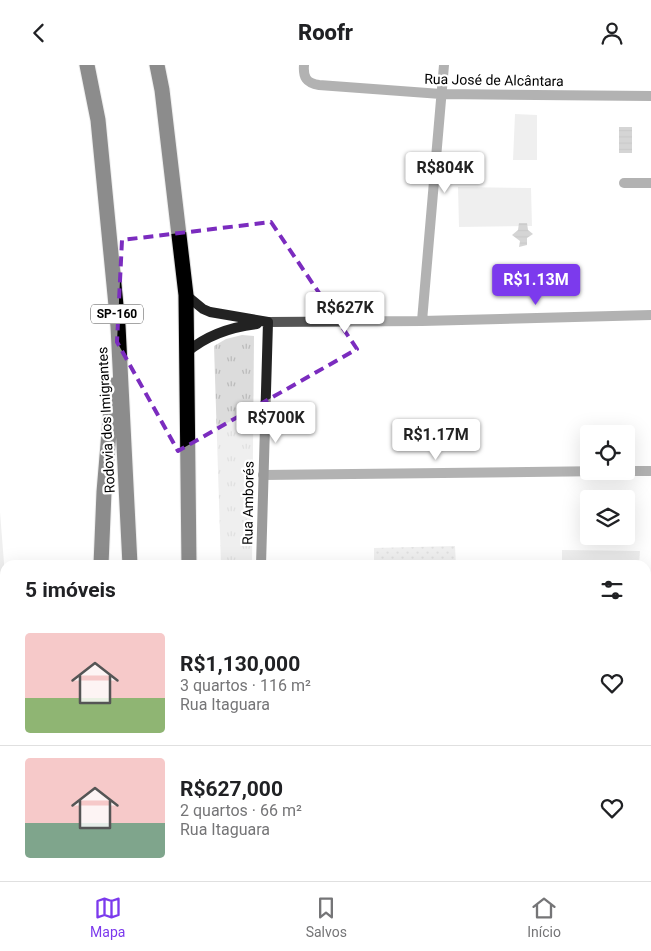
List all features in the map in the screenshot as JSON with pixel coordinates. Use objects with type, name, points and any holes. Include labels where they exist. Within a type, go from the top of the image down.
[{"type":"highway","name":"Rodovia dos Imigrantes","points":[[87,65],[98,120],[118,326],[130,560]]},
{"type":"highway","points":[[157,65],[162,90],[186,295],[189,560]]},
{"type":"highway","points":[[101,560],[104,492],[118,326]]},
{"type":"street","name":"Rua José de Alcântara","points":[[304,65],[304,76],[307,82],[318,85],[441,94],[651,95]]},
{"type":"street","points":[[422,321],[444,65]]},
{"type":"street","points":[[624,183],[651,183]]},
{"type":"street","points":[[186,295],[203,309],[210,312],[268,323]]},
{"type":"street","points":[[187,352],[206,339],[222,332],[243,326],[268,323],[651,315]]},
{"type":"street","name":"Rua Amborés","points":[[261,560],[268,323]]},
{"type":"street","points":[[263,475],[580,471]]},
{"type":"street","points":[[635,471],[651,471]]},
{"type":"highlighted area","points":[[271,222],[357,349],[178,451],[117,342],[122,240]]},
{"type":"green space","points":[[515,114],[537,115],[537,160],[513,160]]},
{"type":"green space","points":[[458,187],[531,188],[532,226],[459,227]]},
{"type":"green space","points":[[242,335],[254,336],[252,560],[221,560],[214,346],[226,339]]},
{"type":"green space","points":[[0,512],[4,560],[0,560]]},
{"type":"green space","points":[[455,546],[456,560],[374,560],[374,548]]},
{"type":"green space","points":[[562,550],[640,551],[639,560],[562,560]]},
{"type":"shaded area","points":[[619,127],[632,127],[632,153],[619,153]]},
{"type":"shaded area","points":[[519,223],[527,223],[528,230],[533,234],[527,238],[527,245],[519,247],[520,241],[512,235],[518,230]]}]
